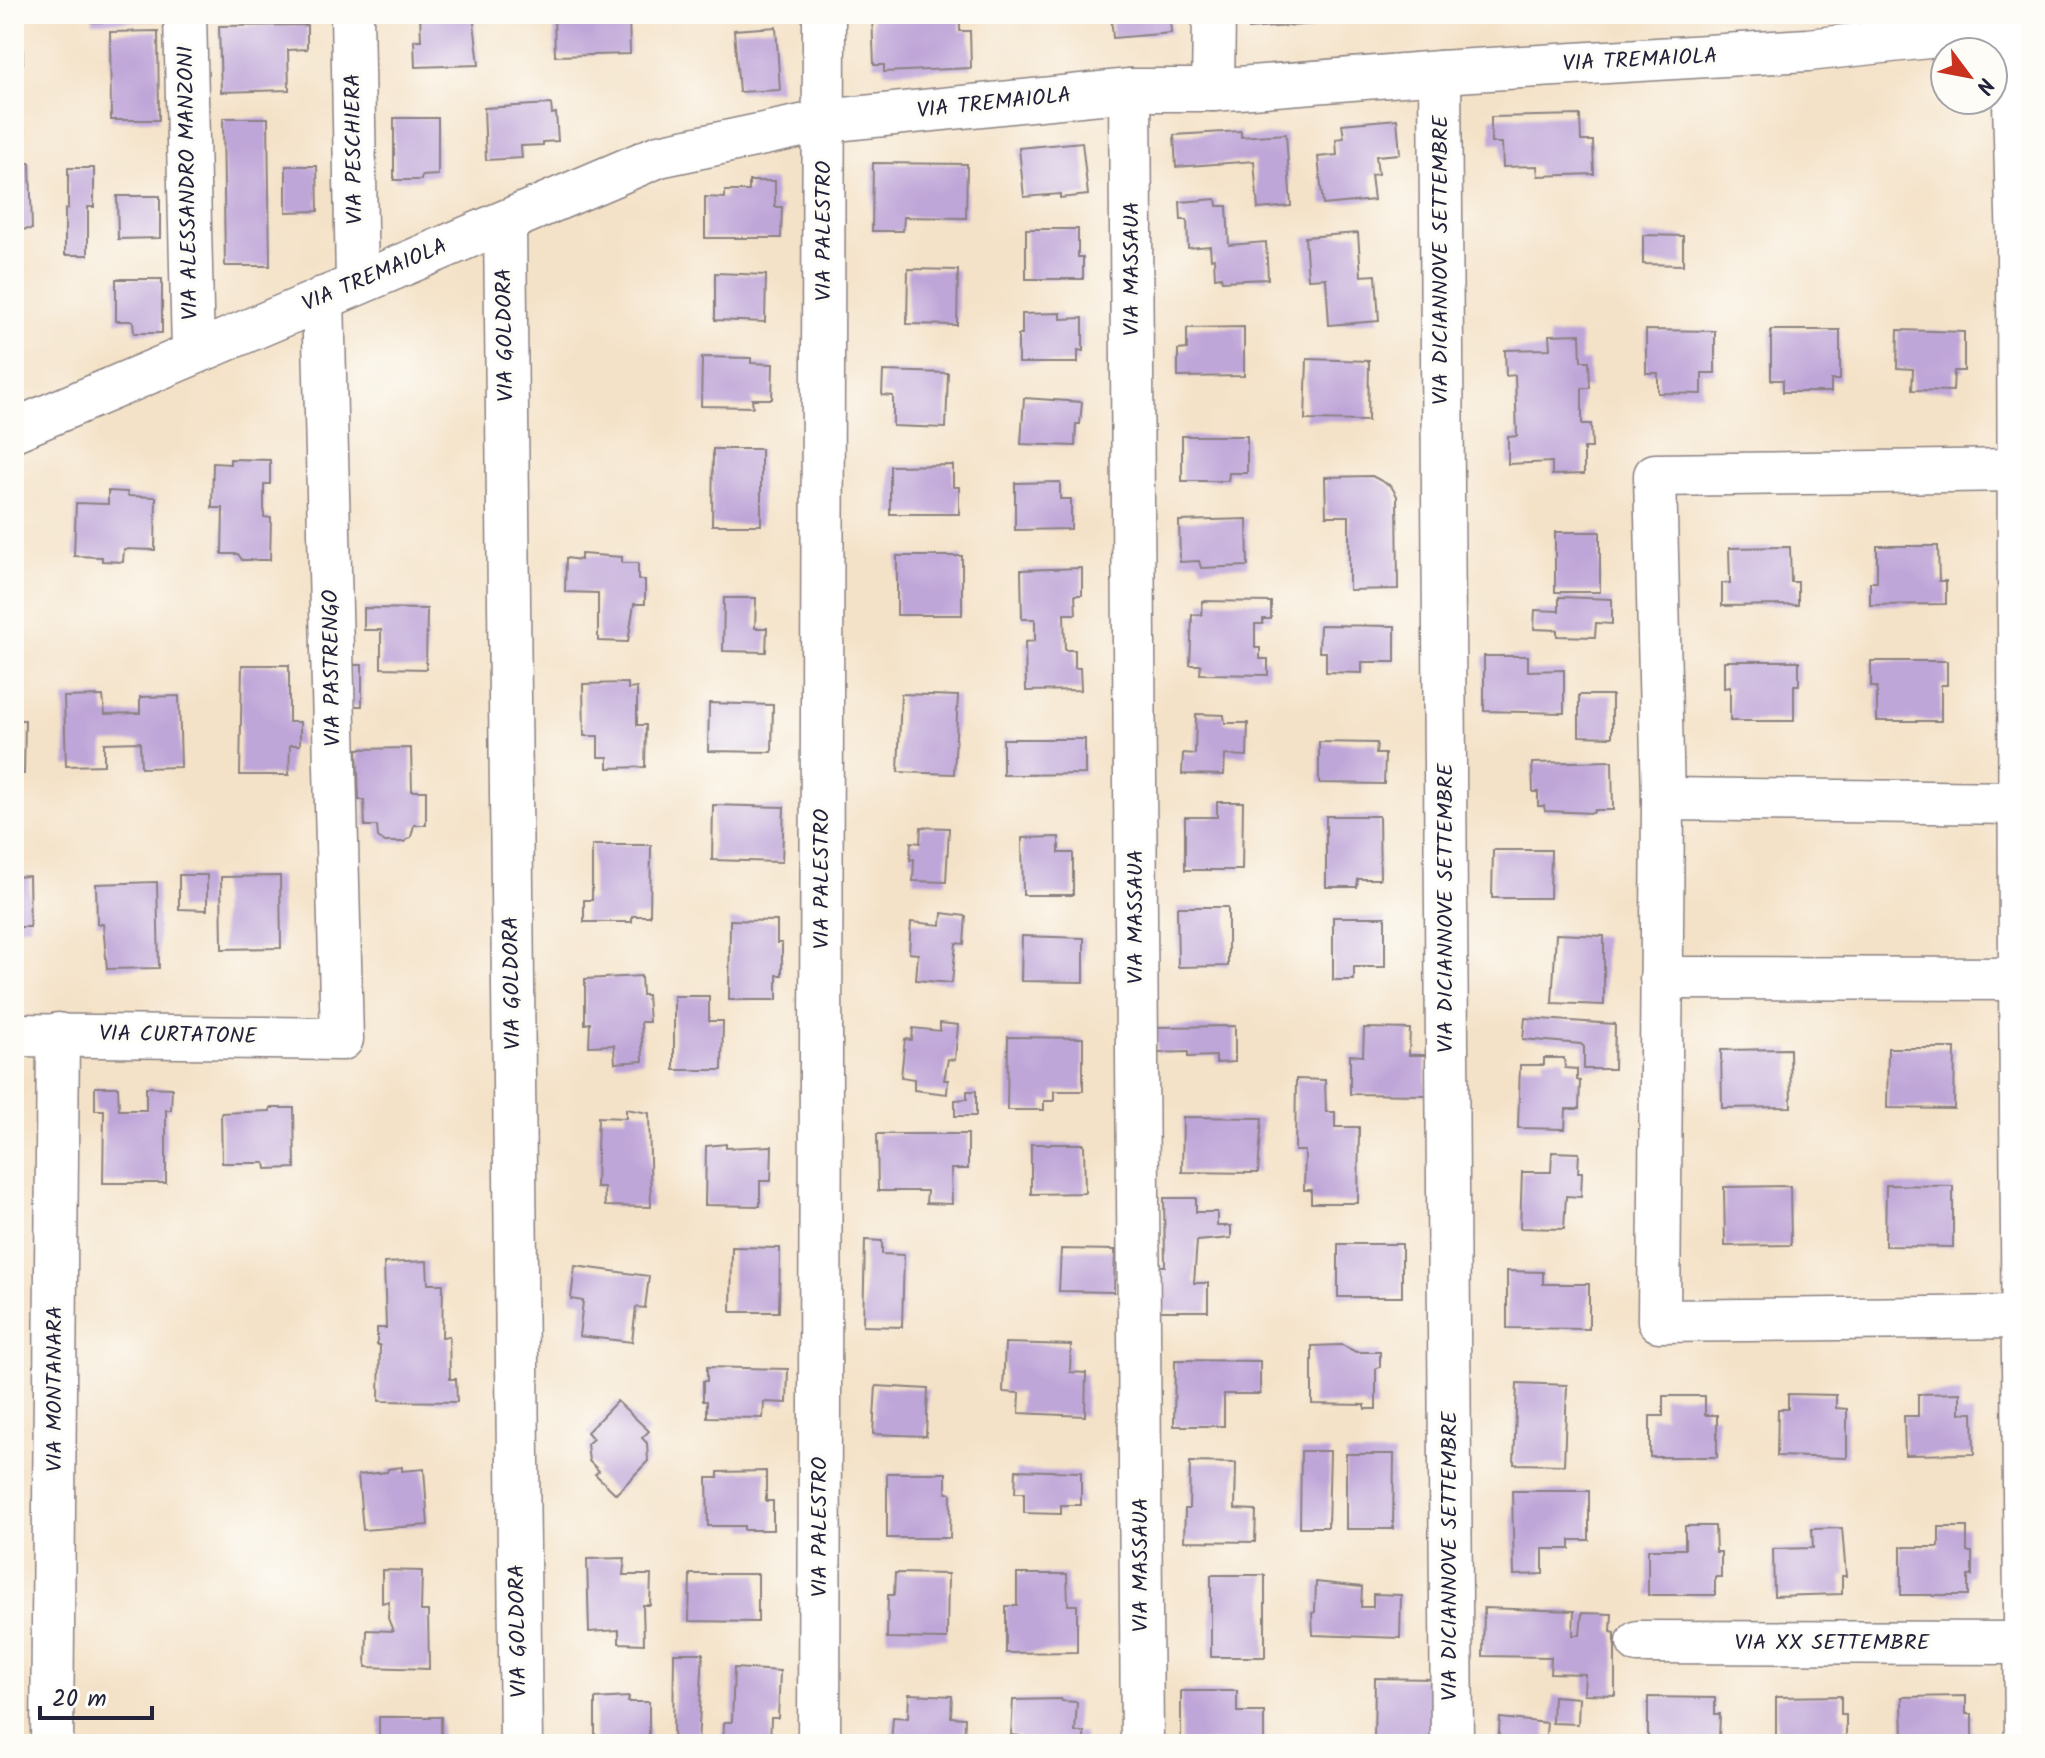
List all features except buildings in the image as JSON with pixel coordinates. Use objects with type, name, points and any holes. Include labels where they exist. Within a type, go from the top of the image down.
[{"type":"street","name":"VIA ALESSANDRO MANZONI","points":[[185,14],[193,352]]},
{"type":"street","name":"VIA PESCHIERA","points":[[340,291],[352,14]]},
{"type":"street","name":"VIA PALESTRO","points":[[819,1744],[824,14]]},
{"type":"street","points":[[1213,90],[1214,14]]},
{"type":"street","name":"VIA TREMAIOLA","points":[[14,430],[659,156],[825,121],[1130,90],[1213,90],[1440,72],[1808,50],[2022,27]]},
{"type":"street","points":[[2022,27],[2018,249],[2026,1744]]},
{"type":"street","name":"VIA DICIANNOVE SETTEMBRE","points":[[1440,72],[1452,1744]]},
{"type":"street","name":"VIA MASSAUA","points":[[1130,90],[1142,1744]]},
{"type":"street","name":"VIA GOLDORA","points":[[505,222],[521,1744]]},
{"type":"street","name":"VIA PASTRENGO","points":[[340,291],[342,1039]]},
{"type":"street","points":[[2019,470],[1655,475],[1663,799],[1659,1321],[2023,1317]]},
{"type":"street","points":[[1663,799],[2020,803]]},
{"type":"street","points":[[1661,978],[2020,979]]},
{"type":"street","name":"VIA MONTANARA","points":[[52,1744],[58,1034]]},
{"type":"street","name":"VIA CURTATONE","points":[[14,1035],[342,1039]]},
{"type":"street","name":"VIA XX SETTEMBRE","points":[[1638,1642],[2026,1643]]}]
